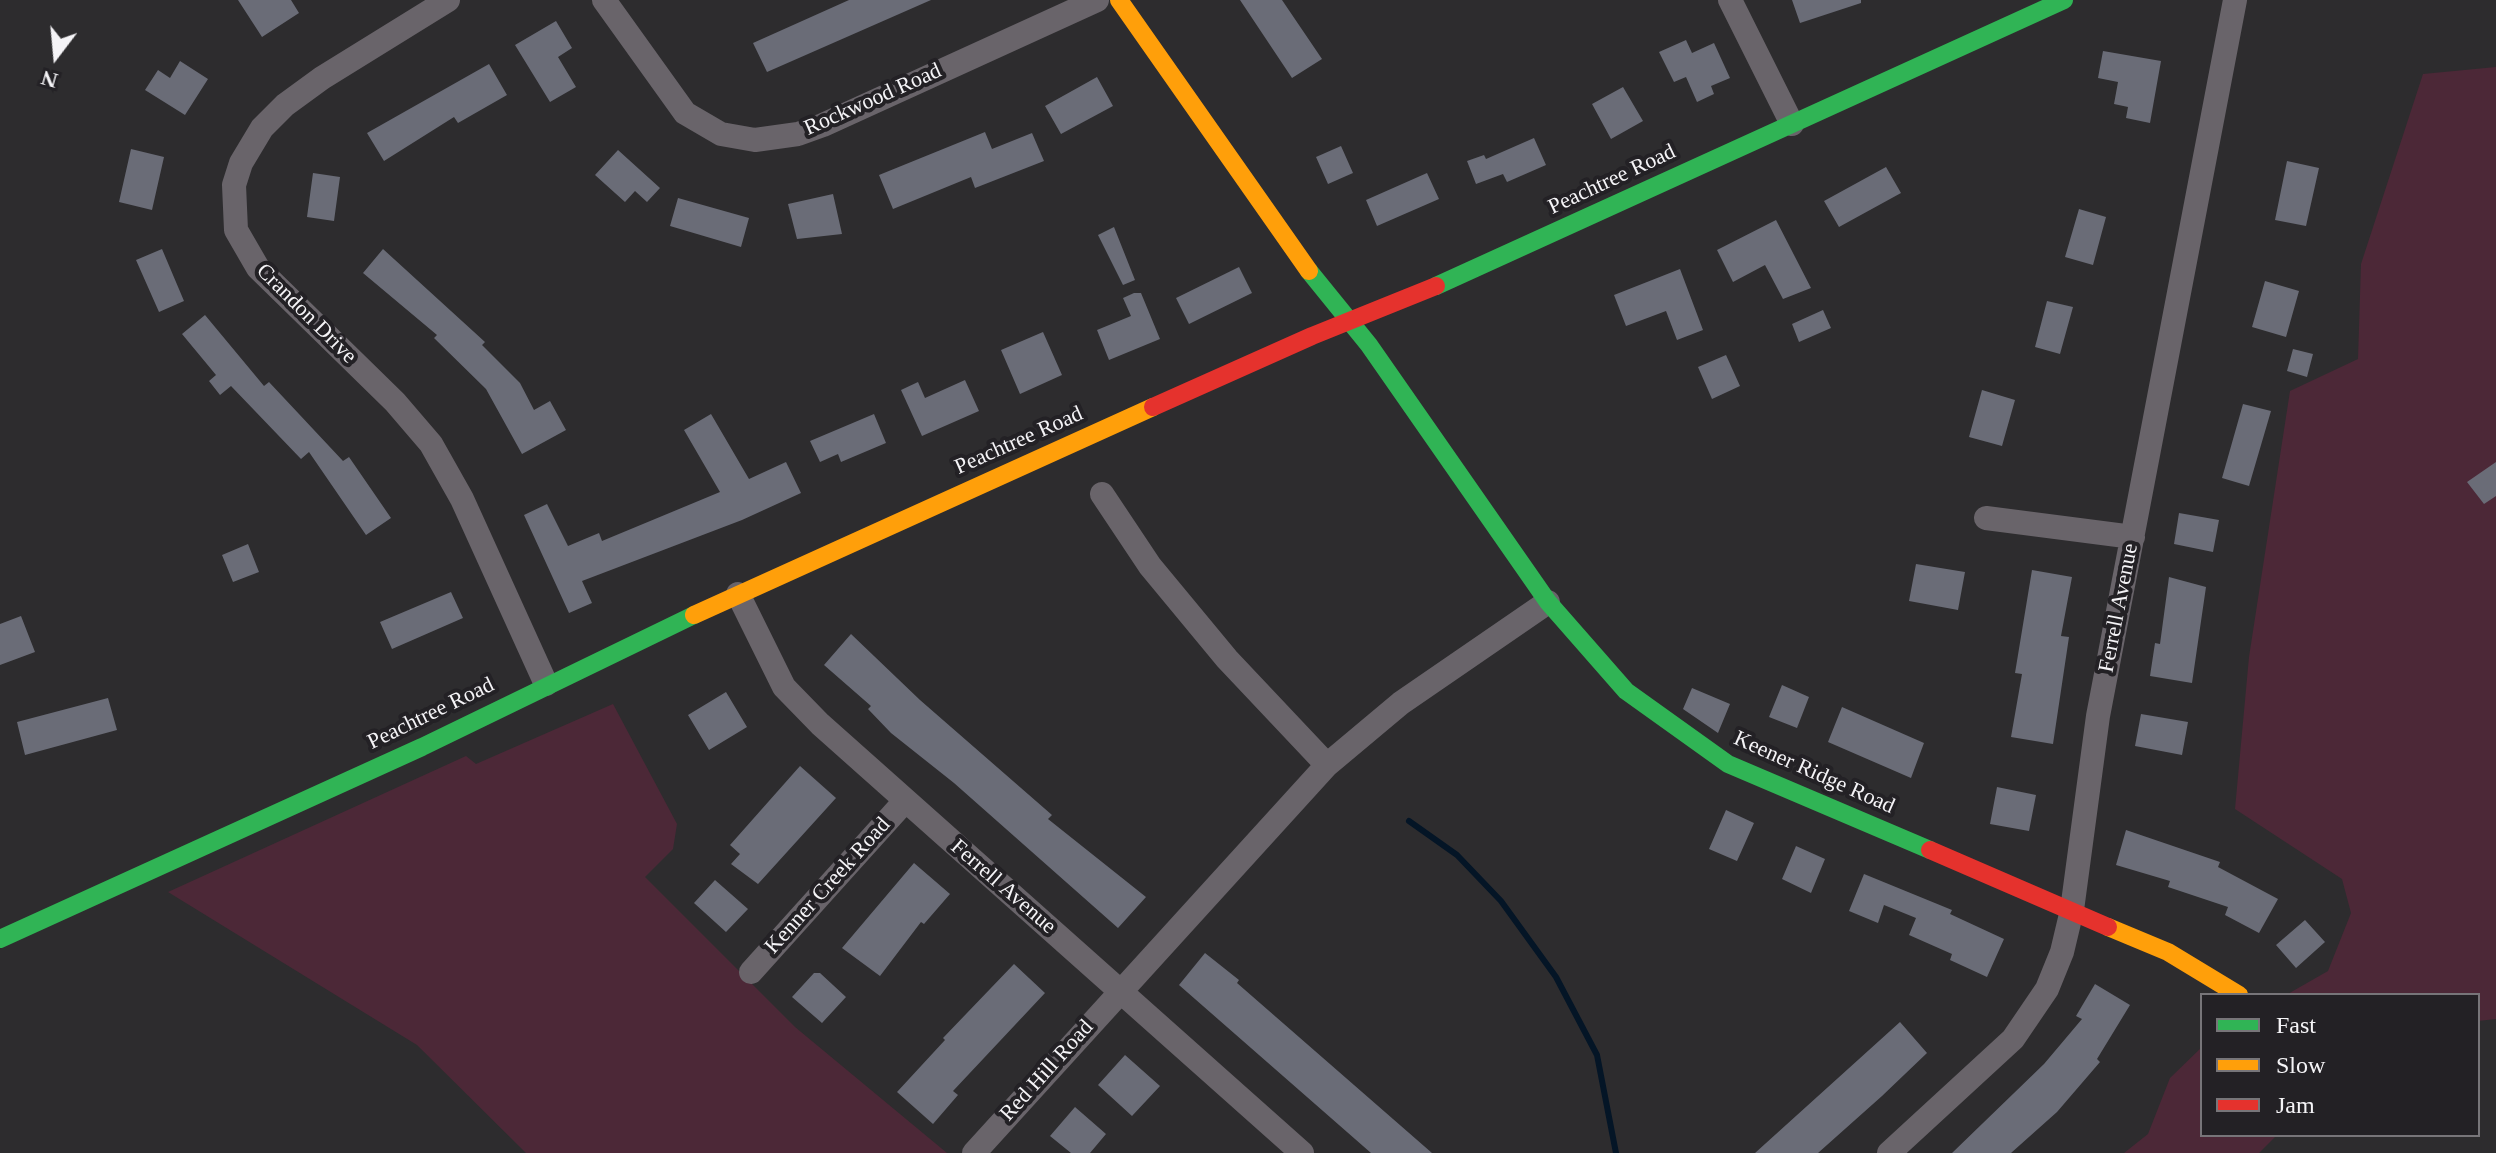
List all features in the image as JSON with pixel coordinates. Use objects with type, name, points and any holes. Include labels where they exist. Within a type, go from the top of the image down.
[{"type":"street","name":"Crandon Drive","points":[[448,0],[322,78],[285,105],[262,128],[245,154],[234,185],[236,230],[258,268],[395,402],[431,444],[462,499],[546,684]]},
{"type":"street","name":"Rockwood Road","points":[[604,0],[685,113],[721,134],[755,140],[798,134],[823,125],[1097,0]]},
{"type":"street","points":[[1119,0],[1318,284],[1350,320]]},
{"type":"street","points":[[1730,0],[1792,124]]},
{"type":"street","name":"Peachtree Road","points":[[0,939],[422,747],[546,684],[738,594],[1350,320],[1414,296],[2064,0]]},
{"type":"street","name":"Ferrell Avenue","points":[[1889,1153],[1994,1057],[2030,1017],[2062,952],[2072,910],[2098,716],[2235,0]]},
{"type":"street","name":"Keener Ridge Road","points":[[1350,320],[1548,602],[1626,691],[1728,764],[2168,952],[2236,993]]},
{"type":"street","points":[[1102,494],[1160,578],[1227,659],[1327,765]]},
{"type":"street","points":[[1986,518],[2133,537]]},
{"type":"street","name":"Ferrell Avenue","points":[[738,594],[784,687],[905,801],[1302,1153]]},
{"type":"street","name":"Red Hill Road","points":[[974,1153],[1327,765],[1401,703],[1548,602]]},
{"type":"street","name":"Kenner Creek Road","points":[[751,972],[905,801]]},
{"type":"shaded area","points":[[2496,67],[2496,1019],[2480,1021],[2480,993],[2290,993],[2328,971],[2351,913],[2342,879],[2235,809],[2249,657],[2290,391],[2358,359],[2361,264],[2423,74]]},
{"type":"shaded area","points":[[613,704],[677,824],[673,849],[645,877],[795,1027],[947,1153],[526,1153],[417,1045],[168,892],[466,756],[476,764]]},
{"type":"shaded area","points":[[2200,1049],[2200,1137],[2275,1137],[2259,1153],[2124,1153],[2148,1134],[2170,1078]]},
{"type":"building","points":[[238,0],[291,0],[299,13],[262,37]]},
{"type":"building","points":[[849,0],[931,0],[767,72],[753,43]]},
{"type":"building","points":[[1240,0],[1282,0],[1322,59],[1292,78]]},
{"type":"building","points":[[1792,0],[1861,0],[1861,3],[1800,23]]},
{"type":"building","points":[[556,21],[572,48],[558,57],[576,87],[550,102],[515,45]]},
{"type":"building","points":[[1686,40],[1692,53],[1714,43],[1730,78],[1711,86],[1714,94],[1697,102],[1686,77],[1674,82],[1659,52]]},
{"type":"building","points":[[2103,51],[2161,61],[2150,123],[2126,118],[2128,107],[2114,104],[2118,82],[2098,78]]},
{"type":"building","points":[[180,61],[208,79],[185,115],[145,90],[158,70],[170,78]]},
{"type":"building","points":[[489,64],[507,95],[458,123],[454,117],[384,161],[367,133]]},
{"type":"building","points":[[1097,77],[1113,106],[1061,134],[1045,106]]},
{"type":"building","points":[[1623,87],[1643,121],[1611,139],[1592,104]]},
{"type":"building","points":[[985,132],[992,149],[1032,133],[1044,161],[975,188],[971,177],[893,209],[879,175]]},
{"type":"building","points":[[1534,138],[1546,165],[1507,182],[1503,174],[1476,184],[1467,161],[1484,155],[1486,159]]},
{"type":"building","points":[[1341,146],[1353,173],[1328,184],[1316,157]]},
{"type":"building","points":[[131,149],[164,157],[152,210],[119,202]]},
{"type":"building","points":[[618,150],[660,188],[647,202],[635,191],[625,202],[595,175]]},
{"type":"building","points":[[2287,161],[2319,168],[2306,226],[2275,220]]},
{"type":"building","points":[[1886,167],[1901,193],[1839,227],[1824,201]]},
{"type":"building","points":[[313,173],[340,177],[334,221],[307,217]]},
{"type":"building","points":[[1427,173],[1439,199],[1377,226],[1366,200]]},
{"type":"building","points":[[833,194],[842,234],[797,239],[788,204]]},
{"type":"building","points":[[678,198],[749,218],[741,247],[670,226]]},
{"type":"building","points":[[2079,209],[2106,217],[2093,265],[2065,257]]},
{"type":"building","points":[[1776,220],[1811,288],[1783,299],[1765,265],[1733,282],[1717,250]]},
{"type":"building","points":[[1114,227],[1135,280],[1123,285],[1098,235]]},
{"type":"building","points":[[162,249],[184,301],[159,312],[136,260]]},
{"type":"building","points":[[383,249],[485,342],[482,345],[520,383],[534,410],[550,401],[566,430],[522,454],[486,389],[434,338],[437,335],[363,273]]},
{"type":"building","points":[[1239,267],[1252,293],[1189,324],[1176,298]]},
{"type":"building","points":[[1680,269],[1703,330],[1677,340],[1666,311],[1626,326],[1614,295]]},
{"type":"building","points":[[2265,281],[2299,291],[2286,337],[2252,327]]},
{"type":"building","points":[[1141,293],[1160,339],[1109,360],[1097,330],[1131,316],[1123,298]]},
{"type":"building","points":[[2047,301],[2073,307],[2060,354],[2035,347]]},
{"type":"building","points":[[1823,310],[1831,328],[1799,342],[1792,324]]},
{"type":"building","points":[[205,315],[264,386],[269,382],[343,461],[349,457],[391,518],[366,535],[309,452],[301,459],[231,386],[220,395],[209,381],[216,375],[182,334]]},
{"type":"building","points":[[1043,332],[1062,375],[1020,394],[1001,350]]},
{"type":"building","points":[[2293,349],[2313,354],[2307,377],[2287,371]]},
{"type":"building","points":[[1726,355],[1740,386],[1712,399],[1698,367]]},
{"type":"building","points":[[965,380],[979,411],[922,436],[901,390],[918,382],[925,398]]},
{"type":"building","points":[[1982,390],[2015,400],[2002,446],[1969,437]]},
{"type":"building","points":[[2243,404],[2271,411],[2249,486],[2222,478]]},
{"type":"building","points":[[711,414],[749,479],[786,462],[801,493],[742,520],[582,581],[592,603],[569,613],[524,515],[547,504],[568,546],[599,533],[602,541],[720,492],[684,430]]},
{"type":"building","points":[[874,414],[886,443],[841,462],[838,454],[820,462],[810,441]]},
{"type":"building","points":[[2496,462],[2496,496],[2484,504],[2467,482]]},
{"type":"building","points":[[2179,513],[2219,520],[2213,552],[2174,544]]},
{"type":"building","points":[[248,544],[259,572],[233,582],[222,555]]},
{"type":"building","points":[[1916,564],[1965,572],[1958,610],[1909,601]]},
{"type":"building","points":[[2032,570],[2072,577],[2061,636],[2069,637],[2053,744],[2011,737],[2022,674],[2015,673]]},
{"type":"building","points":[[2169,577],[2206,587],[2192,683],[2150,676],[2155,643],[2160,644]]},
{"type":"building","points":[[451,592],[463,618],[392,649],[380,622]]},
{"type":"building","points":[[21,616],[35,652],[0,665],[0,624]]},
{"type":"building","points":[[851,634],[920,700],[1052,815],[1048,819],[1146,897],[1118,928],[954,783],[891,733],[868,709],[871,706],[824,665]]},
{"type":"building","points":[[1782,685],[1809,697],[1797,728],[1769,717]]},
{"type":"building","points":[[1692,688],[1730,704],[1718,733],[1683,709]]},
{"type":"building","points":[[726,692],[747,727],[709,750],[688,715]]},
{"type":"building","points":[[108,698],[117,730],[25,755],[17,722]]},
{"type":"building","points":[[1842,707],[1924,743],[1911,778],[1828,742]]},
{"type":"building","points":[[2141,714],[2188,722],[2182,755],[2135,746]]},
{"type":"building","points":[[800,766],[836,798],[758,884],[731,864],[740,854],[730,845]]},
{"type":"building","points":[[1997,787],[2036,795],[2029,831],[1990,824]]},
{"type":"building","points":[[1726,810],[1754,823],[1737,861],[1709,849]]},
{"type":"building","points":[[2126,830],[2220,862],[2218,867],[2278,899],[2259,933],[2225,915],[2228,907],[2168,887],[2170,881],[2116,865]]},
{"type":"building","points":[[1796,846],[1825,859],[1811,893],[1782,879]]},
{"type":"building","points":[[914,863],[950,894],[924,924],[921,922],[880,976],[842,948]]},
{"type":"building","points":[[1864,874],[1952,910],[1950,914],[2004,939],[1987,977],[1950,960],[1952,954],[1909,935],[1916,918],[1884,905],[1878,923],[1849,911]]},
{"type":"building","points":[[715,880],[748,909],[726,932],[694,903]]},
{"type":"building","points":[[2305,920],[2325,942],[2296,968],[2276,945]]},
{"type":"building","points":[[1205,953],[1432,1153],[1371,1153],[1179,985]]},
{"type":"building","points":[[1014,964],[1045,993],[953,1091],[958,1095],[933,1124],[897,1092],[945,1040],[943,1038]]},
{"type":"building","points":[[814,973],[820,973],[846,997],[822,1023],[792,997]]},
{"type":"building","points":[[2095,984],[2130,1005],[2097,1059],[2100,1062],[2057,1112],[2011,1153],[1952,1153],[2044,1064],[2082,1019],[2076,1016]]},
{"type":"building","points":[[1900,1022],[1927,1053],[1882,1096],[1818,1153],[1755,1153]]},
{"type":"building","points":[[1125,1055],[1160,1086],[1132,1116],[1098,1085]]},
{"type":"building","points":[[1075,1107],[1106,1134],[1090,1153],[1071,1153],[1050,1136]]},
{"type":"waterway","points":[[1409,821],[1457,855],[1501,901],[1556,977],[1597,1055],[1616,1153]]},
{"type":"traffic: fast","points":[[1436,286],[2064,0]]},
{"type":"traffic: fast","points":[[1309,271],[1369,345],[1548,602],[1626,691],[1728,764],[1930,850]]},
{"type":"traffic: fast","points":[[0,939],[422,747],[694,615]]},
{"type":"traffic: slow","points":[[1119,0],[1309,271]]},
{"type":"traffic: slow","points":[[694,615],[1153,407]]},
{"type":"traffic: slow","points":[[2108,927],[2168,952],[2236,993]]},
{"type":"traffic: jam","points":[[1153,407],[1312,336],[1436,286]]},
{"type":"traffic: jam","points":[[1930,850],[2108,927]]}]
